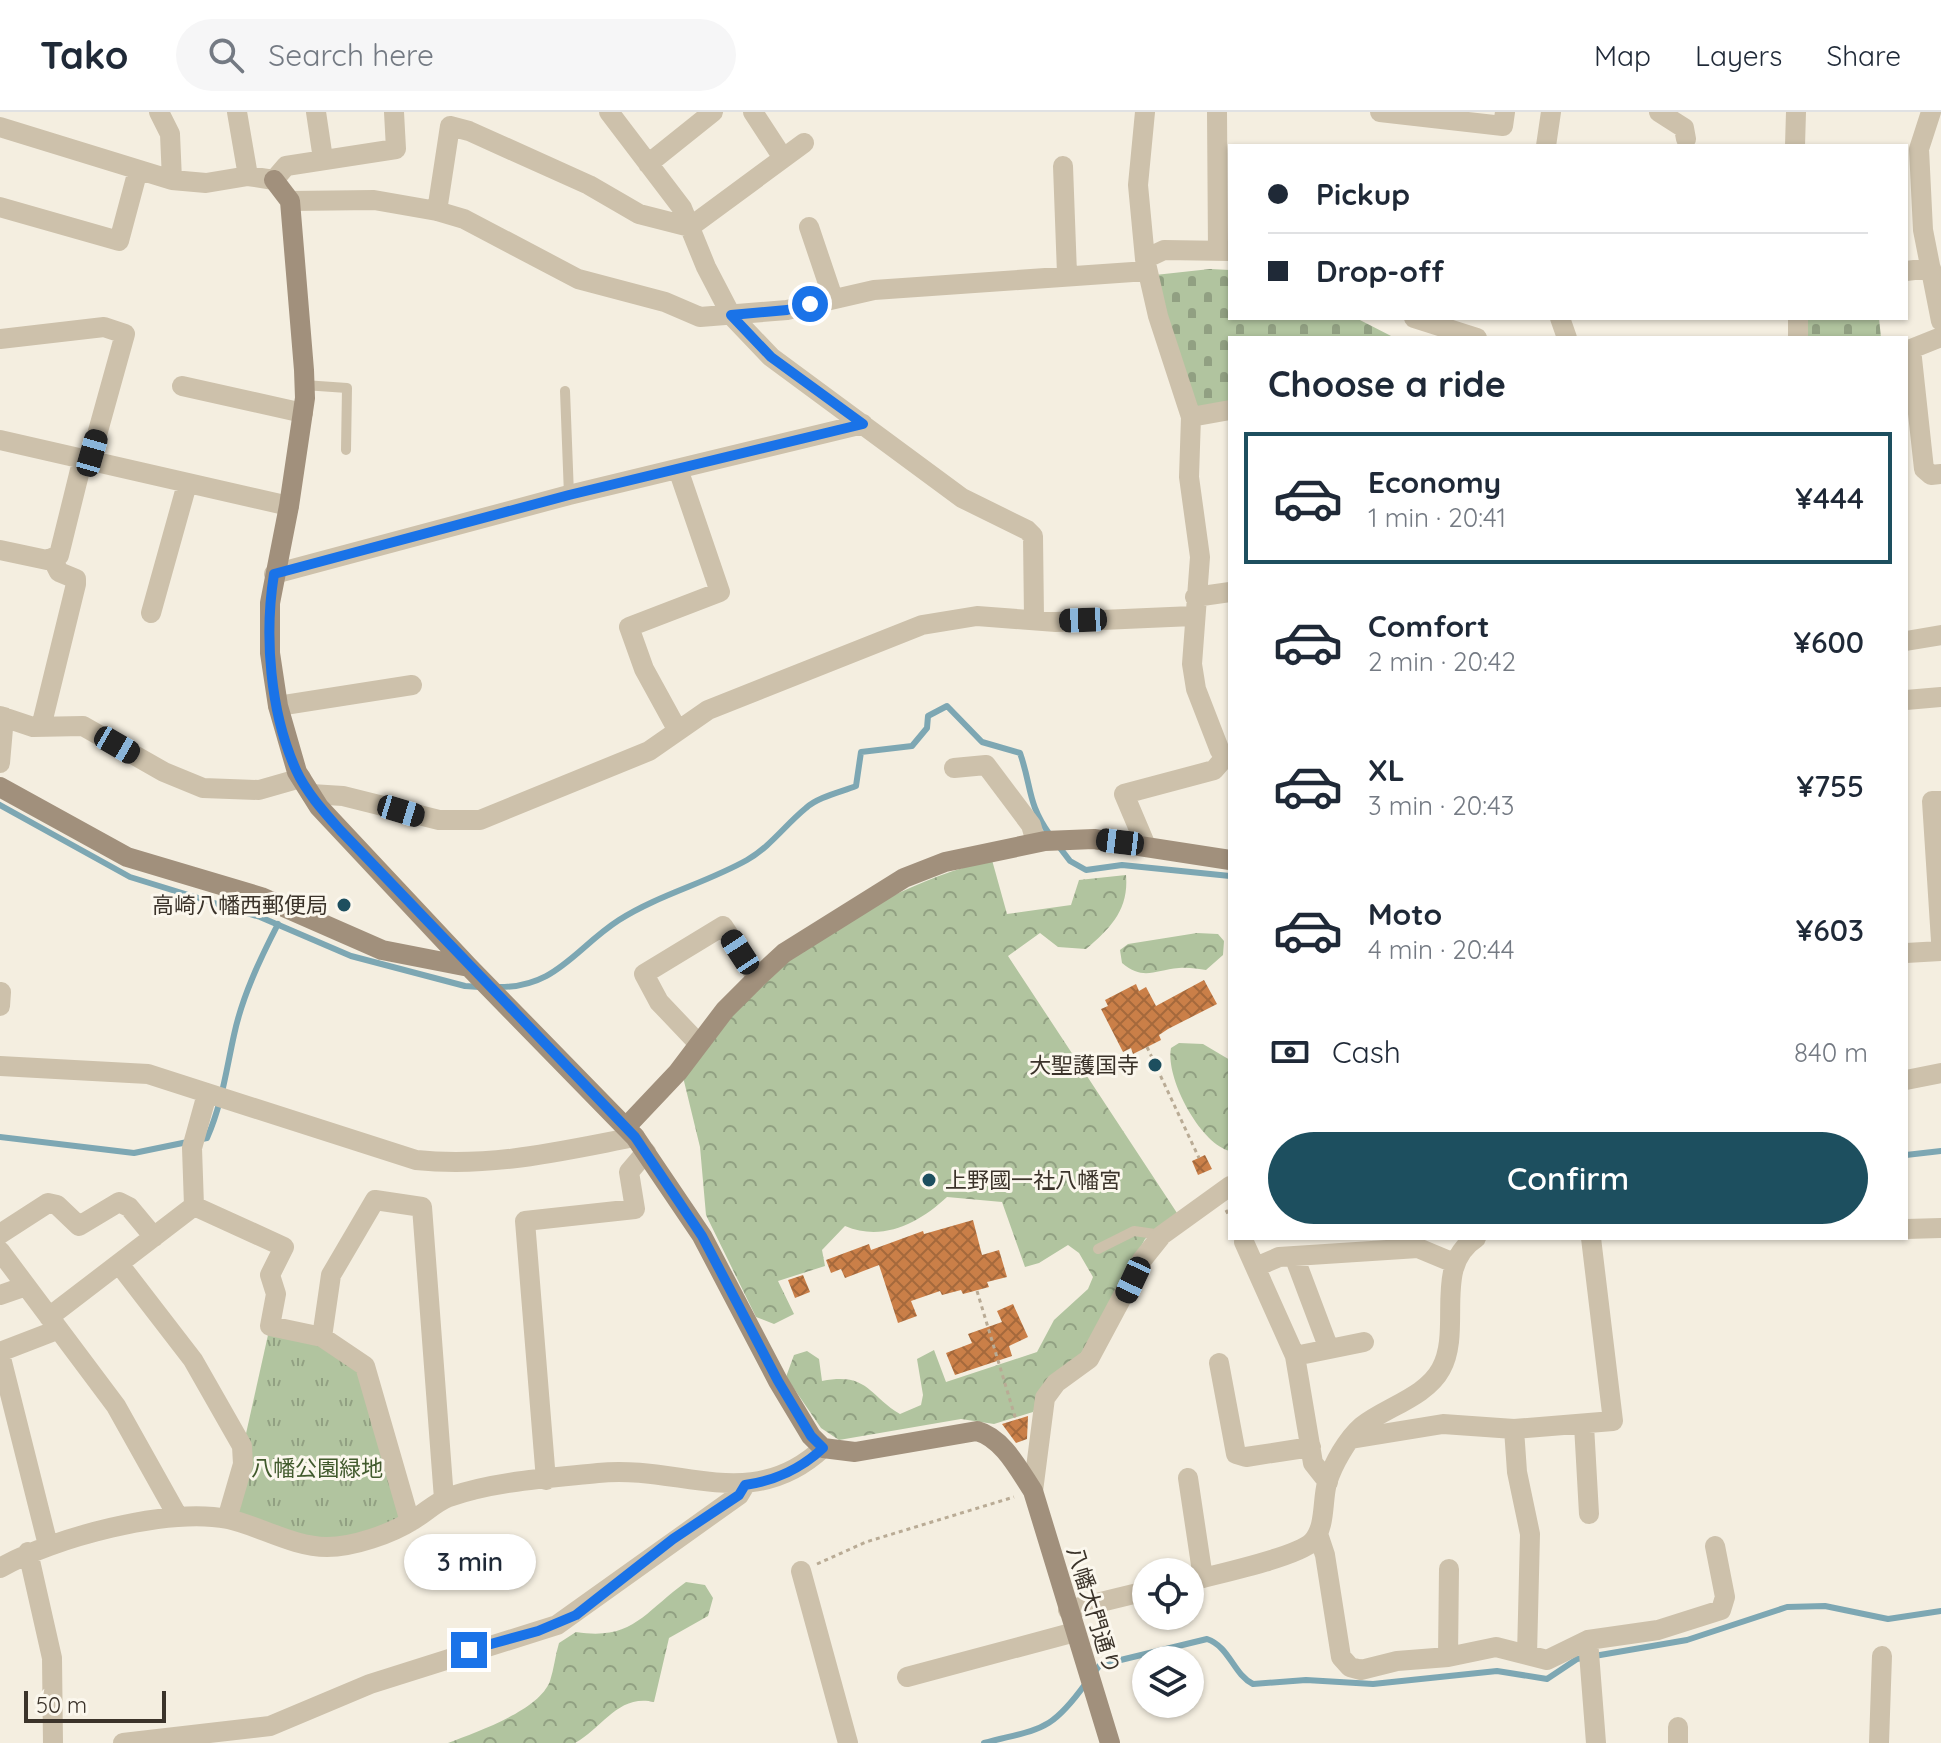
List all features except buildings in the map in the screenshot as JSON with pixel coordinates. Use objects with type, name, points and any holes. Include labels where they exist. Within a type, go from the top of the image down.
[{"type":"street","points":[[159,112],[170,134],[172,180]]},
{"type":"street","points":[[237,112],[248,176]]},
{"type":"street","points":[[316,112],[323,159]]},
{"type":"street","points":[[274,180],[286,166],[396,149],[394,112]]},
{"type":"street","points":[[609,112],[682,208],[706,267],[731,315],[771,357],[962,498],[1033,536],[1034,618]]},
{"type":"street","points":[[648,164],[690,120],[713,112]]},
{"type":"street","points":[[753,112],[783,158]]},
{"type":"street","points":[[1145,112],[1138,185],[1146,265],[1191,417],[1189,477],[1200,557],[1192,664],[1196,689],[1220,751],[1228,755]]},
{"type":"street","points":[[290,201],[374,200],[437,211],[464,219],[578,279],[665,302],[700,317],[787,310],[874,290],[1146,265],[1164,250],[1224,251],[1217,112]]},
{"type":"street","points":[[1380,112],[1503,126],[1505,112]]},
{"type":"street","points":[[1546,144],[1551,112]]},
{"type":"street","points":[[1659,112],[1684,128],[1686,139]]},
{"type":"street","points":[[1795,144],[1796,112]]},
{"type":"street","points":[[1931,112],[1919,149],[1923,230],[1941,321]]},
{"type":"street","points":[[437,211],[450,126],[469,131],[589,185],[639,214],[690,227]]},
{"type":"street","points":[[0,127],[172,180],[206,183],[248,176],[274,180],[290,201],[304,385],[303,413],[270,603],[270,653],[286,741],[306,786],[469,967],[636,1138],[702,1236],[778,1381],[811,1436],[823,1448],[855,1452],[977,1431],[990,1434],[1033,1491]]},
{"type":"street","points":[[690,227],[804,143]]},
{"type":"street","points":[[1063,166],[1067,274]]},
{"type":"street","points":[[0,207],[119,241],[138,170]]},
{"type":"street","points":[[809,227],[833,298]]},
{"type":"street","points":[[1908,271],[1931,268]]},
{"type":"street","points":[[1420,320],[1471,336]]},
{"type":"street","points":[[0,339],[104,327],[125,334],[59,555],[53,560]]},
{"type":"street","points":[[1941,337],[1909,350],[1924,469],[1931,475],[1941,474]]},
{"type":"street","points":[[182,386],[303,413]]},
{"type":"street","points":[[1191,417],[1228,410]]},
{"type":"street","points":[[274,574],[569,495],[863,424]]},
{"type":"street","points":[[0,440],[289,506]]},
{"type":"street","points":[[678,469],[720,592],[629,627],[644,669],[678,731]]},
{"type":"street","points":[[151,613],[187,484]]},
{"type":"street","points":[[0,550],[53,560]]},
{"type":"street","points":[[41,727],[76,584],[76,579],[59,572],[53,560]]},
{"type":"street","points":[[0,763],[2,716],[24,726],[83,726],[164,772],[203,788],[259,790],[306,786],[439,820],[480,820],[649,751],[708,710],[922,625],[977,616],[1056,622],[1194,606],[1228,593]]},
{"type":"street","points":[[1908,641],[1941,635]]},
{"type":"street","points":[[278,706],[412,685]]},
{"type":"street","points":[[1908,700],[1941,697]]},
{"type":"street","points":[[1146,846],[1124,794],[1214,770],[1228,756]]},
{"type":"street","points":[[954,768],[986,765],[1031,825],[1036,842]]},
{"type":"street","points":[[0,787],[127,857],[261,897],[382,950],[469,967]]},
{"type":"street","points":[[1941,801],[1932,801],[1941,941]]},
{"type":"street","points":[[546,1480],[525,1221],[635,1209],[629,1172],[636,1138],[699,1044],[757,978],[784,953],[904,878],[945,862],[1036,842],[1094,839],[1228,860]]},
{"type":"street","points":[[699,1044],[659,1002],[644,974],[723,926],[757,978]]},
{"type":"street","points":[[1908,953],[1941,951]]},
{"type":"street","points":[[0,1066],[148,1074],[416,1160],[462,1165],[509,1161],[636,1138]]},
{"type":"street","points":[[1908,1080],[1941,1073]]},
{"type":"street","points":[[194,1206],[192,1148],[207,1094]]},
{"type":"street","points":[[1033,1491],[1045,1398],[1056,1383],[1089,1359],[1142,1260],[1162,1235],[1228,1187]]},
{"type":"street","points":[[322,1337],[331,1275],[375,1200],[422,1207],[444,1499]]},
{"type":"street","points":[[0,1234],[48,1203],[57,1205],[69,1221],[79,1226],[119,1202],[129,1207],[154,1237]]},
{"type":"street","points":[[48,1545],[0,1353],[53,1324],[119,1264],[194,1206]]},
{"type":"street","points":[[194,1206],[284,1247],[270,1275],[276,1294],[270,1326],[322,1337],[365,1366],[410,1522]]},
{"type":"street","points":[[1908,1229],[1941,1228]]},
{"type":"street","points":[[1474,1240],[1454,1263],[1447,1352],[1441,1369],[1421,1389],[1362,1427],[1351,1439],[1328,1482],[1318,1534],[1345,1663],[1361,1670],[1397,1661],[1448,1657],[1496,1647],[1547,1660],[1588,1640],[1658,1630],[1721,1610],[1725,1597],[1715,1546]]},
{"type":"street","points":[[1351,1439],[1443,1424],[1514,1429],[1613,1421],[1591,1240]]},
{"type":"street","points":[[1244,1242],[1295,1356],[1313,1463],[1328,1482]]},
{"type":"street","points":[[1256,1267],[1279,1257],[1418,1248],[1454,1263]]},
{"type":"street","points":[[0,1251],[116,1406],[177,1515]]},
{"type":"street","points":[[1294,1256],[1329,1349]]},
{"type":"street","points":[[119,1264],[193,1360],[242,1446],[243,1464],[227,1519]]},
{"type":"street","points":[[0,1295],[26,1286]]},
{"type":"street","points":[[1295,1356],[1364,1342]]},
{"type":"street","points":[[1219,1363],[1236,1454],[1246,1457],[1311,1447]]},
{"type":"street","points":[[1584,1425],[1589,1514]]},
{"type":"street","points":[[1514,1429],[1517,1472],[1530,1534],[1527,1655]]},
{"type":"street","points":[[0,1568],[48,1545],[177,1515],[227,1519],[327,1547],[359,1541],[410,1522],[444,1499],[480,1489],[633,1472],[745,1485],[784,1474],[808,1462],[823,1448]]},
{"type":"street","points":[[1188,1478],[1194,1558]]},
{"type":"street","points":[[123,1743],[270,1726],[370,1684],[557,1625],[739,1495],[745,1485]]},
{"type":"street","name":"八幡大門通り","points":[[1033,1491],[1110,1743]]},
{"type":"street","points":[[1204,1577],[1297,1551],[1318,1534]]},
{"type":"street","points":[[28,1552],[52,1658],[53,1743]]},
{"type":"street","points":[[1448,1657],[1449,1569]]},
{"type":"street","points":[[801,1571],[848,1743]]},
{"type":"street","points":[[1068,1610],[1132,1594]]},
{"type":"street","points":[[907,1677],[1075,1632]]},
{"type":"street","points":[[1588,1640],[1596,1743]]},
{"type":"street","points":[[1879,1743],[1882,1656]]},
{"type":"lane","points":[[304,385],[347,388],[346,450]]},
{"type":"lane","points":[[565,391],[569,495]]},
{"type":"lane","points":[[1098,1249],[1134,1231],[1162,1235]]},
{"type":"path","points":[[1147,1047],[1199,1158]]},
{"type":"path","points":[[977,1291],[1016,1420]]},
{"type":"path","points":[[801,1571],[866,1542],[1033,1491]]},
{"type":"green space","points":[[1228,270],[1228,320],[1360,320],[1391,336],[1228,336],[1228,405],[1195,408],[1155,275]]},
{"type":"green space","points":[[1805,320],[1879,320],[1881,336],[1803,336]]},
{"type":"green space","name":"上野國一社八幡宮","points":[[992,860],[1007,914],[1071,905],[1079,880],[1126,875],[1125,898],[1121,908],[1103,933],[1086,949],[1058,947],[1040,933],[1008,956],[1177,1213],[1145,1239],[1087,1347],[1041,1395],[1033,1412],[994,1424],[961,1419],[839,1440],[821,1428],[786,1377],[794,1355],[807,1351],[819,1359],[822,1381],[837,1379],[858,1382],[900,1414],[921,1405],[923,1395],[917,1359],[934,1350],[946,1382],[1037,1352],[1054,1320],[1088,1289],[1093,1277],[1079,1253],[1068,1245],[1039,1263],[1025,1267],[1002,1202],[947,1197],[925,1215],[887,1231],[873,1232],[845,1226],[822,1250],[825,1266],[778,1281],[794,1314],[774,1324],[756,1317],[706,1215],[700,1147],[683,1077],[760,985],[790,959],[886,899],[938,876]]},
{"type":"green space","points":[[1197,933],[1218,934],[1224,941],[1223,955],[1206,970],[1182,968],[1143,973],[1122,963],[1120,950],[1128,944]]},
{"type":"green space","points":[[1179,1043],[1203,1044],[1228,1059],[1228,1150],[1207,1136],[1187,1108],[1173,1075],[1171,1048]]},
{"type":"green space","name":"八幡公園緑地","points":[[270,1326],[322,1337],[365,1366],[410,1522],[344,1544],[227,1519]]},
{"type":"green space","points":[[686,1582],[705,1585],[713,1598],[708,1616],[669,1638],[654,1702],[641,1701],[621,1707],[575,1743],[448,1743],[505,1719],[533,1702],[550,1681],[559,1643],[576,1632],[595,1634],[625,1628],[637,1622]]},
{"type":"waterway","points":[[495,987],[516,986],[549,974],[634,911],[747,860],[811,804],[856,786],[861,752],[912,746],[927,728],[928,716],[947,706],[982,742],[1020,753],[1034,804],[1050,835]]},
{"type":"waterway","points":[[0,805],[130,877],[260,917],[351,956],[465,986],[480,987]]},
{"type":"waterway","points":[[1057,844],[1070,861],[1086,870],[1122,865],[1228,876]]},
{"type":"waterway","points":[[0,1137],[134,1153],[207,1138],[220,1100],[242,1007],[258,964],[278,924]]},
{"type":"waterway","points":[[1908,1155],[1941,1151]]},
{"type":"waterway","points":[[1093,1674],[1100,1665],[1207,1639],[1221,1648],[1246,1680],[1253,1684],[1306,1680],[1373,1684],[1497,1671],[1547,1679],[1577,1659],[1687,1640],[1787,1607],[1825,1606],[1888,1619],[1941,1611]]},
{"type":"waterway","points":[[984,1743],[1043,1726],[1063,1711],[1086,1683]]},
{"type":"place","name":"高崎八幡西郵便局","points":[[344,905]]},
{"type":"place","name":"大聖護国寺","points":[[1155,1065]]},
{"type":"place","name":"上野國一社八幡宮","points":[[929,1180]]},
{"type":"route","points":[[469,1650],[557,1625],[576,1615],[673,1539],[739,1495],[745,1485],[784,1474],[808,1462],[823,1448],[811,1436],[778,1381],[702,1236],[635,1137],[340,830],[319,807],[297,772],[278,706],[270,653],[270,603],[274,574],[569,495],[863,424],[771,357],[731,315],[787,310],[810,304]]}]
